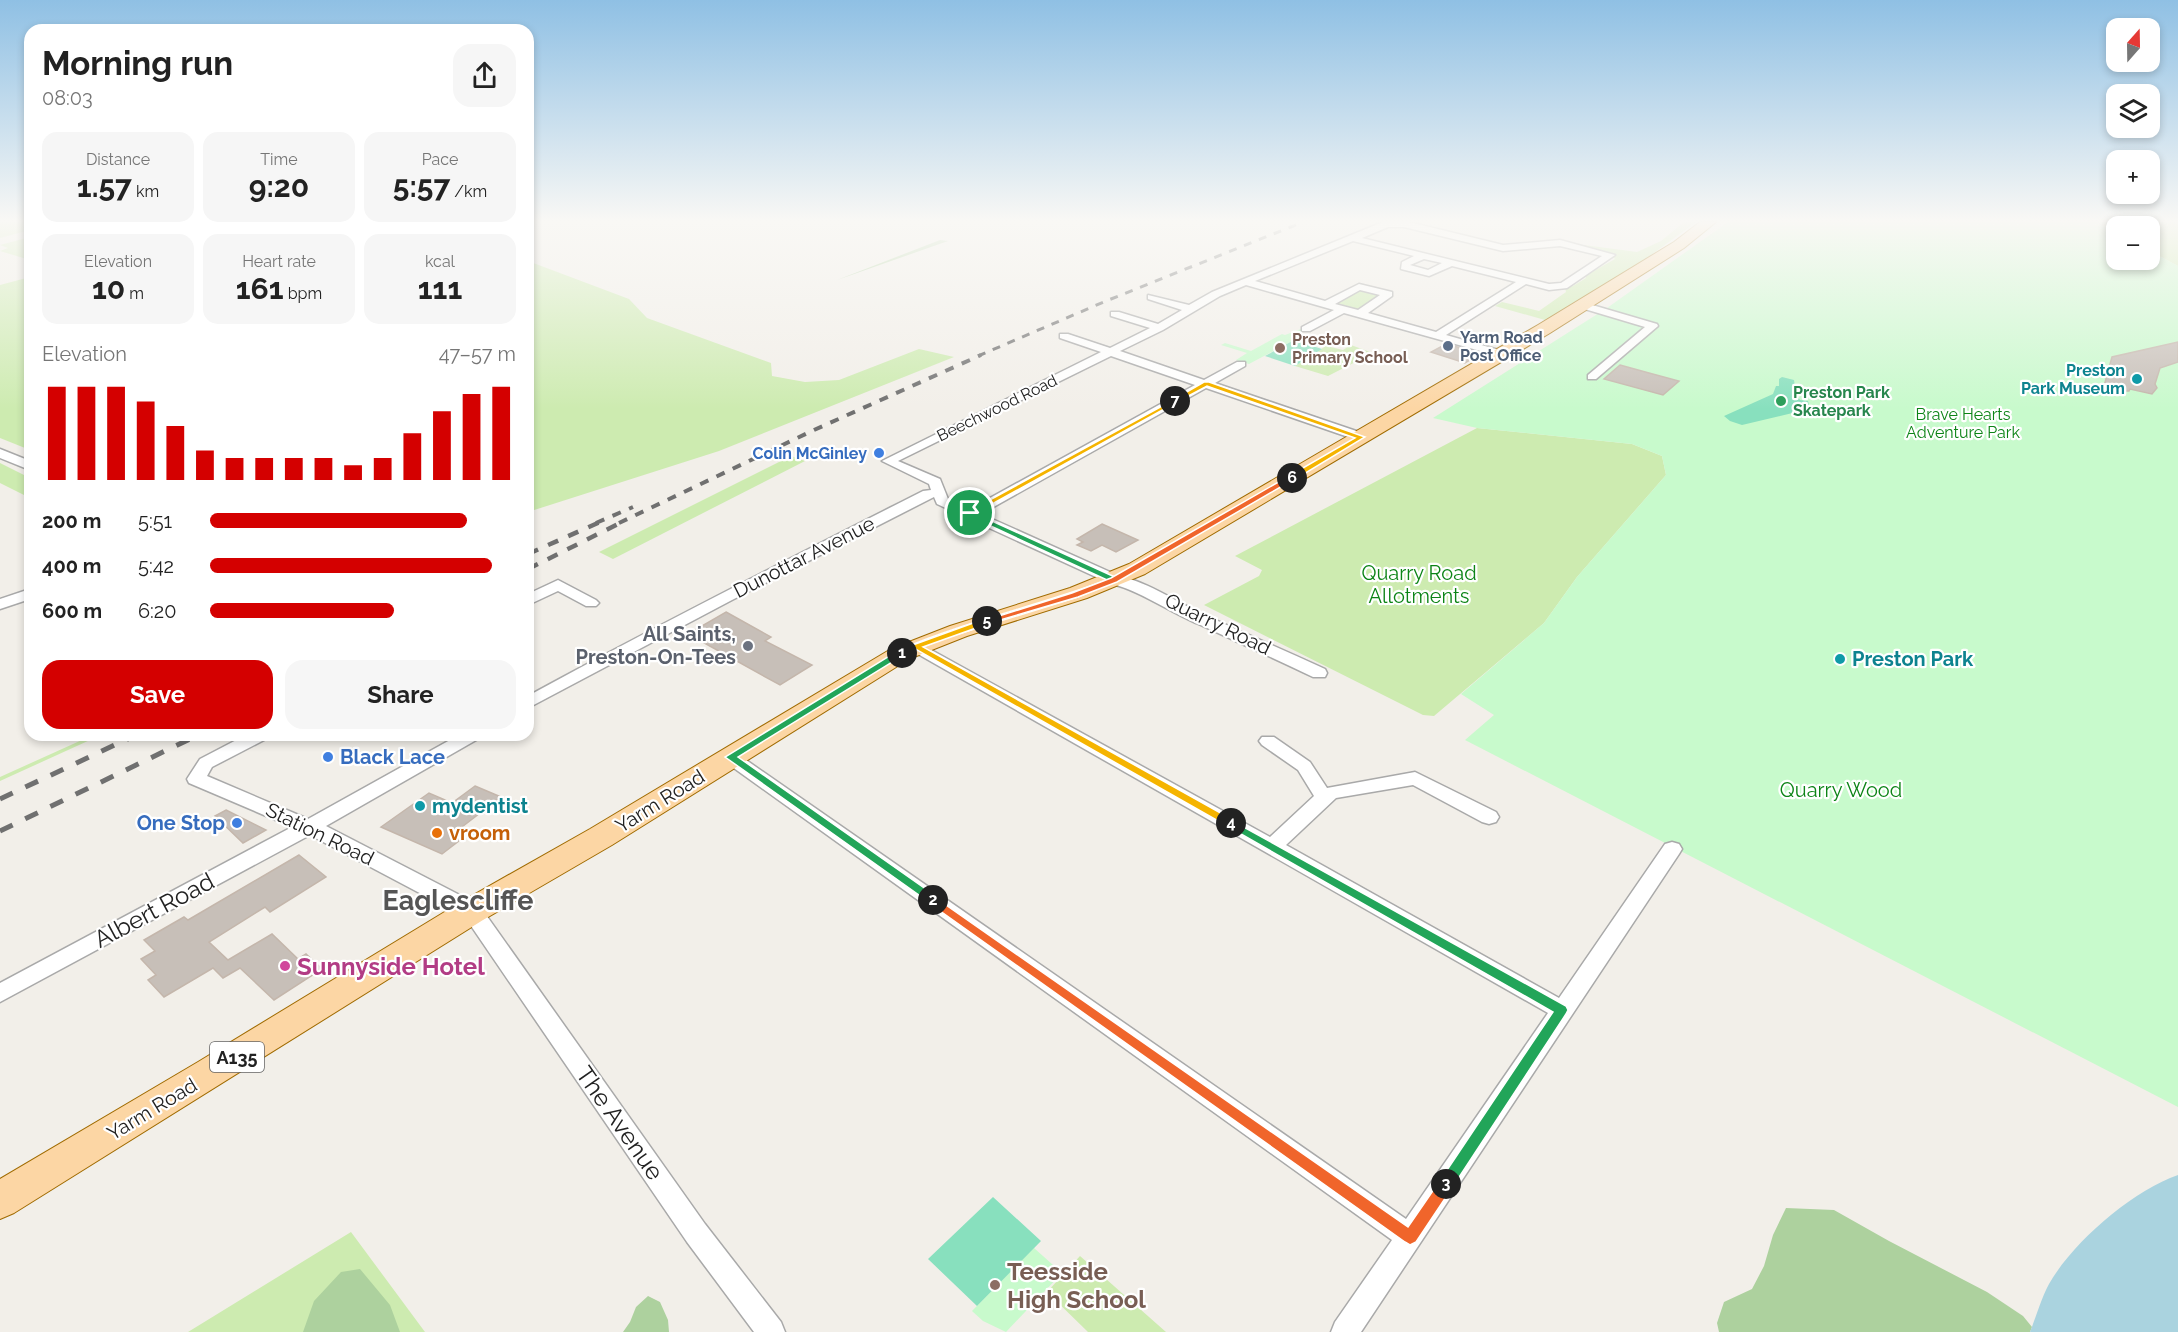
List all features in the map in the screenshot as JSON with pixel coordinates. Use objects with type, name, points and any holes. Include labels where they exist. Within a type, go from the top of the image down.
[{"type":"main road","name":"Yarm Road","points":[[0,1200],[472,911],[601,837],[849,683],[915,646],[982,622],[1075,595],[1114,580],[1502,354],[1616,284]]},
{"type":"street","points":[[1112,352],[1159,328],[1205,300],[1241,284]]},
{"type":"street","points":[[1254,284],[1502,354]]},
{"type":"street","points":[[1437,336],[1519,284]]},
{"type":"street","points":[[1538,284],[1550,287],[1566,284]]},
{"type":"street","points":[[1327,304],[1359,287],[1388,294],[1388,297],[1360,314]]},
{"type":"street","points":[[1152,297],[1190,309]]},
{"type":"street","points":[[1582,305],[1653,326],[1592,377]]},
{"type":"street","points":[[1306,329],[1343,309]]},
{"type":"street","points":[[1115,314],[1159,328]]},
{"type":"street","points":[[1064,336],[1361,437]]},
{"type":"street","name":"Beechwood Road","points":[[893,464],[888,461],[1112,352]]},
{"type":"street","points":[[970,513],[1241,364]]},
{"type":"street","points":[[0,453],[24,463]]},
{"type":"street","name":"Quarry Road","points":[[893,464],[935,482],[942,501],[1114,580],[1128,583],[1160,597],[1200,619],[1242,636],[1319,673]]},
{"type":"street","name":"Dunottar Avenue","points":[[534,701],[670,626],[928,494],[938,493]]},
{"type":"street","points":[[534,597],[558,585],[591,603]]},
{"type":"street","points":[[0,604],[24,596]]},
{"type":"street","points":[[915,646],[1562,1010]]},
{"type":"street","name":"Station Road","points":[[248,741],[206,763],[196,779],[309,827],[472,911]]},
{"type":"street","name":"Albert Road","points":[[0,993],[309,827],[461,741]]},
{"type":"street","points":[[1268,741],[1304,766],[1324,797]]},
{"type":"street","points":[[730,757],[1410,1237]]},
{"type":"street","points":[[1272,846],[1324,797],[1415,778],[1489,818]]},
{"type":"street","points":[[1345,1332],[1672,849]]},
{"type":"street","name":"The Avenue","points":[[472,911],[696,1233],[771,1332]]},
{"type":"green space","points":[[24,284],[24,448],[0,438],[0,285]]},
{"type":"green space","points":[[534,284],[590,284],[629,299],[647,318],[771,363],[772,376],[805,382],[839,380],[919,349],[954,357],[719,451],[534,510]]},
{"type":"green space","points":[[1604,284],[1545,320],[1495,306],[1502,302],[1539,311],[1566,292],[1565,288]]},
{"type":"green space","name":"Preston Park","points":[[1641,284],[2178,284],[2178,1107],[1465,740],[1494,715],[1461,694],[1544,623],[1577,577],[1666,475],[1662,456],[1632,444],[1477,428],[1433,418],[1607,308]]},
{"type":"green space","points":[[1361,290],[1383,294],[1360,310],[1336,303]]},
{"type":"green space","points":[[1305,330],[1292,337],[1296,339],[1249,364],[1236,360],[1247,353],[1221,345],[1225,343],[1251,351],[1282,334]]},
{"type":"green space","points":[[1294,340],[1322,349],[1295,366],[1265,356]]},
{"type":"green space","points":[[1351,345],[1373,353],[1328,376],[1295,366],[1326,346],[1343,350]]},
{"type":"green space","name":"Preston Park Skatepark","points":[[1782,377],[1794,380],[1796,394],[1800,400],[1808,401],[1809,406],[1804,408],[1805,410],[1742,425],[1724,416],[1773,394]]},
{"type":"green space","name":"Quarry Road Allotments","points":[[1477,428],[1632,444],[1662,456],[1666,475],[1577,577],[1544,623],[1434,716],[1423,715],[1204,605],[1259,576],[1262,570],[1235,556]]},
{"type":"green space","points":[[791,456],[805,461],[613,559],[599,552]]},
{"type":"green space","points":[[0,463],[24,475],[24,495],[0,483]]},
{"type":"green space","points":[[80,741],[88,741],[0,781],[0,777]]},
{"type":"green space","points":[[993,1197],[1041,1241],[977,1306],[928,1259]]},
{"type":"green space","points":[[1786,1208],[1834,1210],[1987,1292],[2023,1316],[2032,1327],[2030,1332],[1719,1332],[1717,1323],[1724,1302],[1752,1289],[1764,1266],[1773,1235]]},
{"type":"green space","points":[[351,1232],[425,1332],[188,1332]]},
{"type":"green space","points":[[1034,1248],[1062,1273],[1006,1332],[983,1321],[972,1311]]},
{"type":"green space","points":[[1080,1256],[1166,1332],[1088,1332],[1047,1292]]},
{"type":"green space","points":[[360,1269],[390,1305],[400,1332],[303,1332],[314,1301],[341,1272]]},
{"type":"green space","points":[[648,1296],[660,1302],[668,1320],[669,1332],[623,1332],[636,1307]]},
{"type":"water","points":[[2178,1175],[2178,1332],[2030,1332],[2049,1284],[2088,1235],[2123,1205]]},
{"type":"building","points":[[2178,342],[2178,362],[2160,368],[2155,384],[2157,388],[2152,394],[2130,389],[2129,391],[2116,391],[2104,386],[2112,357]]},
{"type":"building","points":[[1446,344],[1480,354],[1465,363],[1431,352]]},
{"type":"building","points":[[1620,365],[1679,381],[1663,395],[1604,379]]},
{"type":"building","points":[[1102,524],[1138,540],[1116,552],[1102,545],[1091,551],[1077,545],[1083,542],[1077,539]]},
{"type":"building","name":"All Saints, Preston-On-Tees","points":[[726,612],[771,637],[765,641],[812,665],[780,685],[688,634]]},
{"type":"building","points":[[475,786],[501,797],[458,830],[468,834],[442,854],[381,827],[429,793],[452,803]]},
{"type":"building","name":"One Stop","points":[[226,810],[266,830],[243,843],[215,816]]},
{"type":"building","points":[[299,855],[326,877],[270,912],[265,907],[209,942],[228,960],[272,934],[298,959],[306,954],[322,969],[274,1000],[240,968],[223,978],[213,968],[164,997],[148,980],[156,975],[141,959],[155,951],[144,940],[184,917],[188,920]]},
{"type":"railway","points":[[978,356],[1148,284]]},
{"type":"railway","points":[[619,523],[814,430],[981,355]]},
{"type":"railway","points":[[596,523],[633,507]]},
{"type":"railway","points":[[534,551],[600,522]]},
{"type":"railway","points":[[534,566],[622,522]]},
{"type":"railway","points":[[0,799],[123,741]]},
{"type":"railway","points":[[0,831],[186,741]]},
{"type":"place","name":"Yarm Road Post Office","points":[[1448,346]]},
{"type":"place","name":"Preston Primary School","points":[[1280,348]]},
{"type":"place","name":"Preston Park Museum","points":[[2137,379]]},
{"type":"place","name":"Preston Park Skatepark","points":[[1781,401]]},
{"type":"place","name":"Colin McGinley","points":[[879,453]]},
{"type":"place","name":"All Saints, Preston-On-Tees","points":[[748,646]]},
{"type":"place","name":"Preston Park","points":[[1840,659]]},
{"type":"place","name":"Black Lace","points":[[328,757]]},
{"type":"place","name":"mydentist","points":[[420,806]]},
{"type":"place","name":"One Stop","points":[[237,823]]},
{"type":"place","name":"vroom","points":[[437,833]]},
{"type":"place","name":"Sunnyside Hotel","points":[[285,966]]},
{"type":"place","name":"Teesside High School","points":[[995,1285]]},
{"type":"district","name":"Eaglescliffe","points":[[458,900]]},
{"type":"route","points":[[970,513],[1114,580],[1075,595],[982,622],[915,646],[849,683],[730,757],[1410,1237],[1562,1010],[915,646],[936,638],[982,622],[1029,609],[1075,595],[1114,580],[1137,569],[1361,437],[1206,384],[970,513]]},
{"type":"park label","name":"Brave Hearts Adventure Park","points":[[1963,423]]},
{"type":"park label","name":"Quarry Wood","points":[[1841,790]]}]
